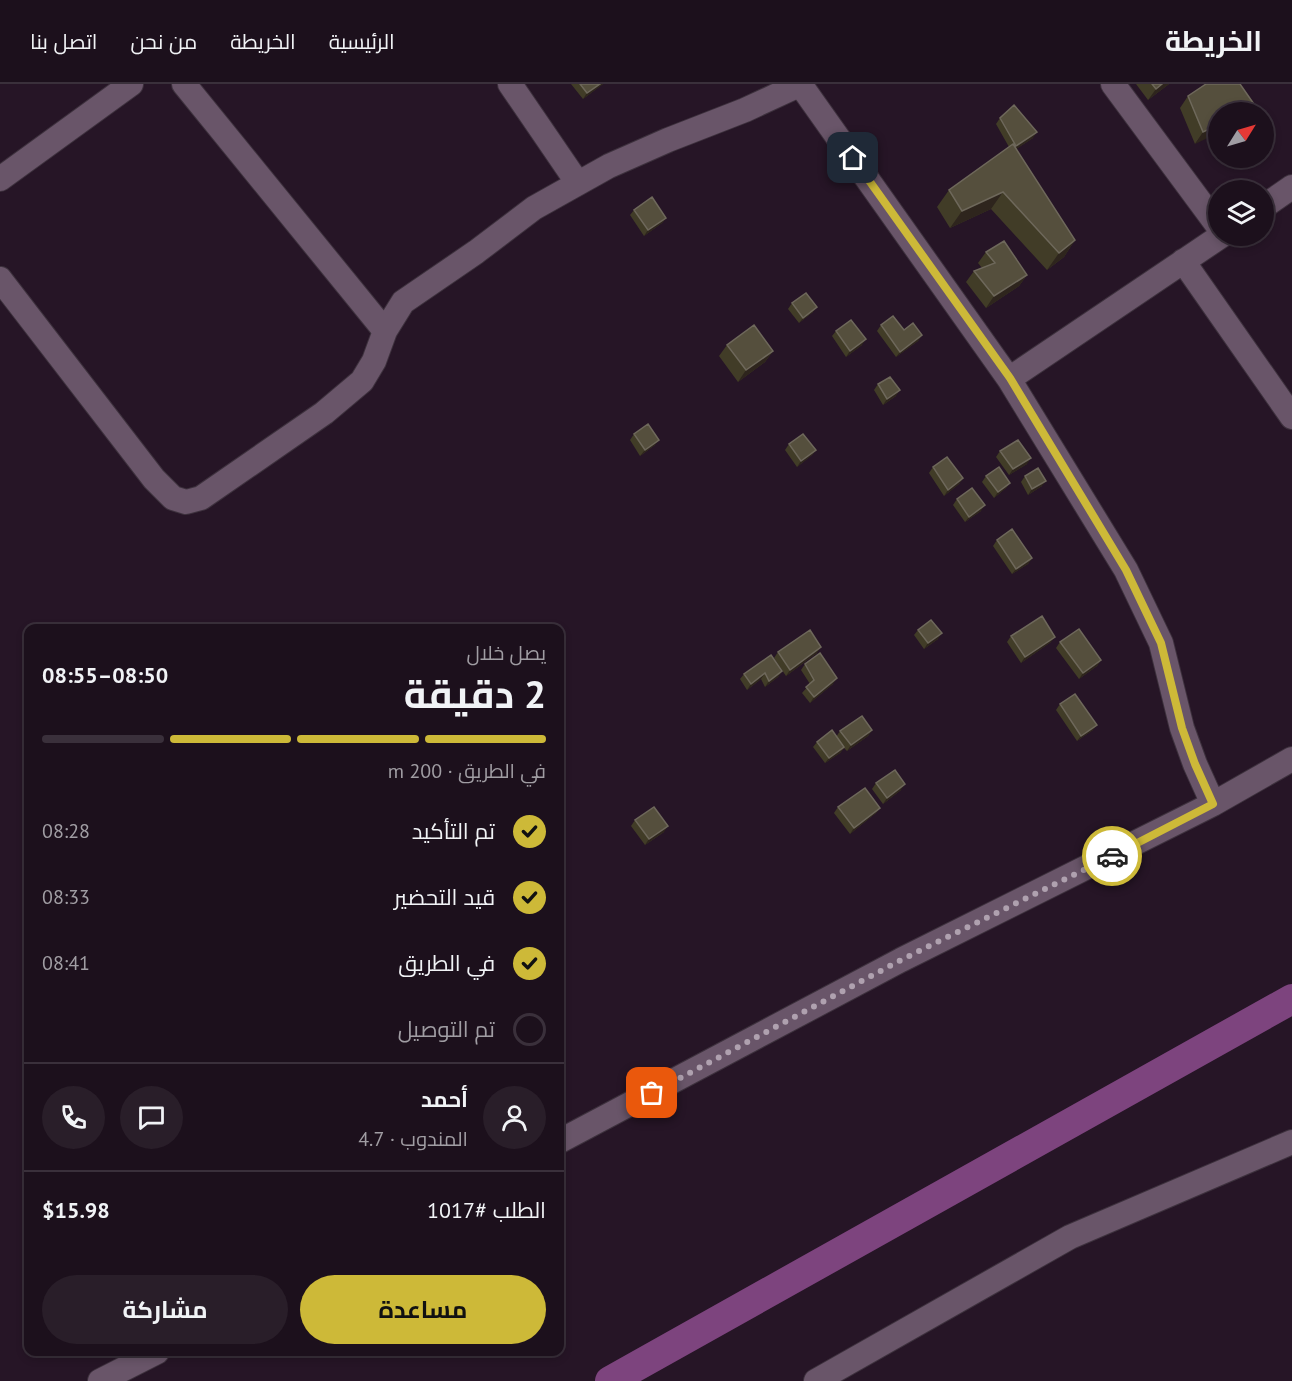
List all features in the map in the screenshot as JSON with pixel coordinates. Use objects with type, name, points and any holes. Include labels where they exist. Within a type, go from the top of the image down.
[{"type":"street","points":[[0,179],[131,84]]},
{"type":"street","points":[[183,84],[385,331]]},
{"type":"street","points":[[510,84],[578,182]]},
{"type":"street","points":[[0,279],[154,479],[173,498],[186,502],[201,498],[223,483],[324,413],[362,381],[374,361],[385,331],[403,302],[476,252],[534,208],[609,166],[745,110],[800,84],[1010,378],[1126,570],[1161,643],[1182,728],[1213,804]]},
{"type":"street","points":[[1113,84],[1208,212]]},
{"type":"street","points":[[1274,199],[1292,187]]},
{"type":"street","points":[[1010,378],[1208,245]]},
{"type":"street","points":[[1183,261],[1292,417]]},
{"type":"street","points":[[564,1139],[901,960],[1213,804],[1292,759]]},
{"type":"street","points":[[816,1381],[1070,1237],[1292,1142]]},
{"type":"street","points":[[100,1381],[149,1356]]},
{"type":"building","points":[[580,84],[600,84],[587,93]]},
{"type":"building","points":[[1152,84],[1162,84],[1156,89]]},
{"type":"building","points":[[1206,84],[1240,84],[1253,102],[1208,102],[1208,130],[1203,132],[1188,96]]},
{"type":"building","points":[[1014,105],[1037,132],[1016,146],[1000,118]]},
{"type":"building","points":[[1013,144],[1075,240],[1059,253],[1003,192],[962,211],[949,190]]},
{"type":"building","points":[[652,197],[666,218],[648,230],[634,210]]},
{"type":"building","points":[[1004,241],[1027,275],[994,296],[974,271],[995,263],[986,252]]},
{"type":"building","points":[[806,293],[817,307],[803,318],[792,303]]},
{"type":"building","points":[[893,316],[904,330],[913,323],[922,335],[900,352],[881,325]]},
{"type":"building","points":[[851,320],[866,339],[850,351],[836,331]]},
{"type":"building","points":[[754,325],[773,351],[746,370],[727,345]]},
{"type":"building","points":[[890,377],[900,390],[887,399],[878,384]]},
{"type":"building","points":[[648,424],[659,440],[645,450],[634,434]]},
{"type":"building","points":[[803,434],[816,450],[801,461],[789,444]]},
{"type":"building","points":[[1018,440],[1031,458],[1013,469],[1000,451]]},
{"type":"building","points":[[947,457],[963,478],[948,490],[933,467]]},
{"type":"building","points":[[999,467],[1010,483],[998,492],[986,476]]},
{"type":"building","points":[[1038,468],[1046,481],[1032,489],[1025,476]]},
{"type":"building","points":[[972,488],[985,505],[969,517],[957,499]]},
{"type":"building","points":[[1012,529],[1032,558],[1016,569],[997,540]]},
{"type":"building","points":[[1042,616],[1055,637],[1025,657],[1011,636]]},
{"type":"building","points":[[931,620],[942,633],[928,643],[918,630]]},
{"type":"building","points":[[1079,629],[1101,660],[1083,673],[1060,642]]},
{"type":"building","points":[[810,630],[821,647],[790,670],[778,652]]},
{"type":"building","points":[[820,653],[837,678],[814,697],[806,687],[814,680],[805,664]]},
{"type":"building","points":[[771,655],[782,671],[769,681],[765,673],[751,684],[744,674]]},
{"type":"building","points":[[1075,694],[1097,725],[1081,736],[1060,704]]},
{"type":"building","points":[[862,716],[872,730],[851,745],[840,731]]},
{"type":"building","points":[[832,730],[844,747],[829,758],[817,742]]},
{"type":"building","points":[[895,770],[905,784],[887,798],[876,783]]},
{"type":"building","points":[[865,788],[880,808],[854,828],[838,807]]},
{"type":"building","points":[[654,807],[668,826],[649,839],[635,820]]},
{"type":"waterway","points":[[610,1381],[1292,999]]},
{"type":"way so far","points":[[652,1093],[901,960],[1112,856]]},
{"type":"route","points":[[853,158],[1010,378],[1126,570],[1161,643],[1182,728],[1213,804],[1112,856]]}]
